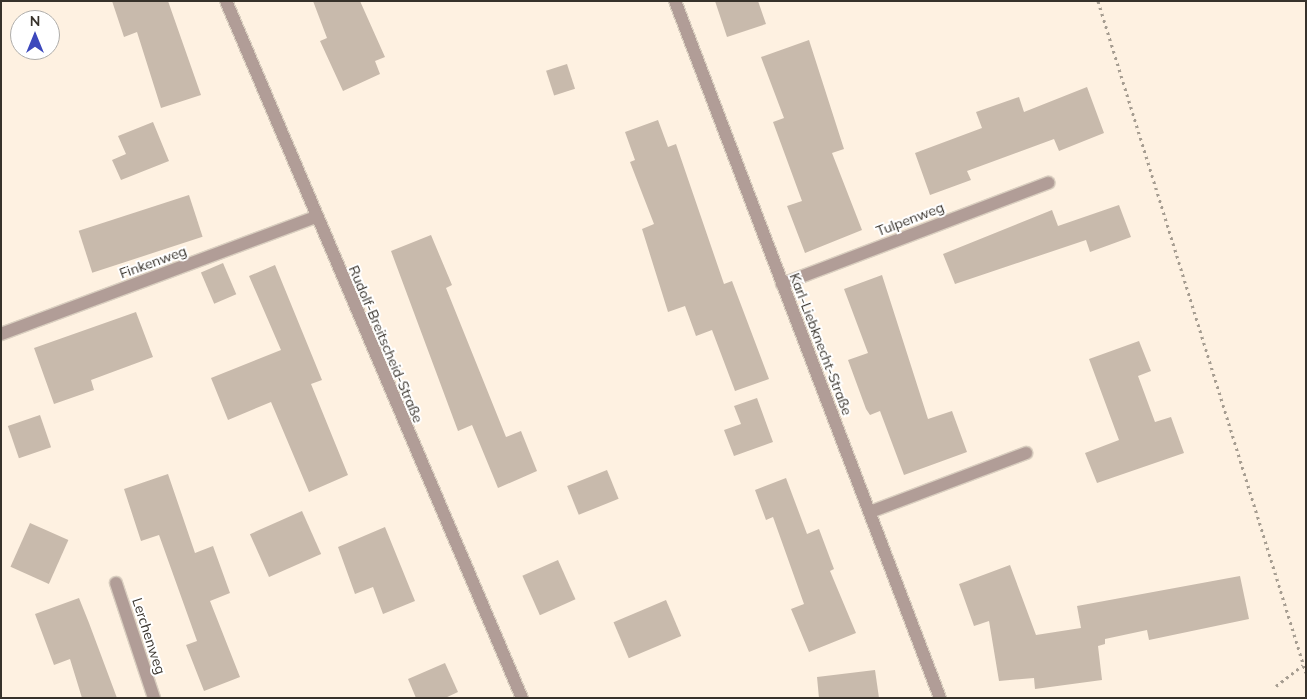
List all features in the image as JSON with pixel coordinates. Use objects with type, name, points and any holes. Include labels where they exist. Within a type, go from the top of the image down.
[{"type":"street","name":"Rudolf-Breitscheid-Straße","points":[[226,1],[315,217],[522,698]]},
{"type":"street","name":"Karl-Liebknecht-Straße","points":[[675,1],[940,698]]},
{"type":"street","name":"Tulpenweg","points":[[782,284],[1048,183]]},
{"type":"street","name":"Finkenweg","points":[[1,334],[315,217]]},
{"type":"street","points":[[870,512],[1026,453]]},
{"type":"street","name":"Lerchenweg","points":[[116,583],[154,698]]},
{"type":"path","points":[[1098,1],[1306,673]]},
{"type":"path","points":[[1276,686],[1303,665]]},
{"type":"building","points":[[112,1],[168,1],[201,95],[161,108],[137,32],[124,37]]},
{"type":"building","points":[[313,1],[360,1],[385,57],[375,61],[380,74],[343,91],[320,41],[327,38]]},
{"type":"building","points":[[715,1],[758,1],[766,24],[727,37]]},
{"type":"building","points":[[809,40],[844,149],[832,153],[862,230],[805,253],[787,206],[802,201],[773,122],[784,118],[761,57]]},
{"type":"building","points":[[567,64],[575,89],[554,96],[546,71]]},
{"type":"building","points":[[1087,87],[1104,133],[1059,151],[1054,139],[967,171],[971,180],[930,195],[915,153],[982,128],[976,112],[1019,97],[1024,112]]},
{"type":"building","points":[[658,120],[668,147],[676,144],[724,284],[732,281],[769,379],[735,391],[712,330],[696,336],[685,306],[668,312],[642,229],[654,224],[630,162],[635,160],[625,132]]},
{"type":"building","points":[[153,122],[169,161],[121,180],[112,160],[126,154],[118,136]]},
{"type":"building","points":[[189,195],[203,237],[92,273],[79,231]]},
{"type":"building","points":[[1119,205],[1131,237],[1090,252],[1086,240],[955,284],[943,254],[1052,210],[1058,226]]},
{"type":"building","points":[[431,235],[452,285],[446,288],[506,437],[521,431],[537,471],[498,488],[472,425],[458,431],[391,251]]},
{"type":"building","points":[[223,263],[236,294],[214,304],[201,272]]},
{"type":"building","points":[[275,265],[322,380],[311,384],[348,475],[309,492],[271,402],[228,420],[211,378],[281,350],[249,276]]},
{"type":"building","points":[[882,275],[928,419],[952,411],[967,452],[904,475],[880,411],[870,415],[866,409],[848,360],[868,353],[844,289]]},
{"type":"building","points":[[136,312],[153,357],[91,380],[94,390],[54,404],[34,348]]},
{"type":"building","points":[[1139,341],[1151,371],[1138,376],[1155,422],[1171,417],[1184,453],[1097,483],[1085,453],[1119,440],[1089,359]]},
{"type":"building","points":[[757,398],[773,442],[734,456],[724,430],[741,424],[734,406]]},
{"type":"building","points":[[40,415],[51,447],[19,458],[8,426]]},
{"type":"building","points":[[607,470],[619,499],[579,515],[567,486]]},
{"type":"building","points":[[168,474],[195,553],[213,546],[230,593],[210,601],[240,677],[204,691],[186,645],[197,641],[159,535],[141,541],[124,489]]},
{"type":"building","points":[[786,478],[807,534],[819,529],[834,569],[830,571],[856,633],[809,652],[791,609],[804,604],[773,517],[766,520],[755,490]]},
{"type":"building","points":[[302,511],[321,554],[269,577],[250,534]]},
{"type":"building","points":[[30,523],[68,540],[49,584],[10,567]]},
{"type":"building","points":[[385,527],[415,601],[383,614],[373,587],[355,594],[338,547]]},
{"type":"building","points":[[558,560],[575,599],[540,615],[522,576]]},
{"type":"building","points":[[1010,565],[1036,635],[1081,628],[1077,606],[1240,576],[1249,619],[1149,640],[1147,630],[1105,639],[1105,644],[1098,646],[1102,680],[1035,689],[1034,678],[999,681],[989,621],[974,626],[959,584]]},
{"type":"building","points":[[79,598],[117,698],[82,698],[70,659],[54,665],[35,614]]},
{"type":"building","points":[[666,600],[681,636],[629,658],[614,622]]},
{"type":"building","points":[[445,663],[458,692],[445,698],[416,698],[408,679]]},
{"type":"building","points":[[875,670],[879,698],[819,698],[817,677]]}]
